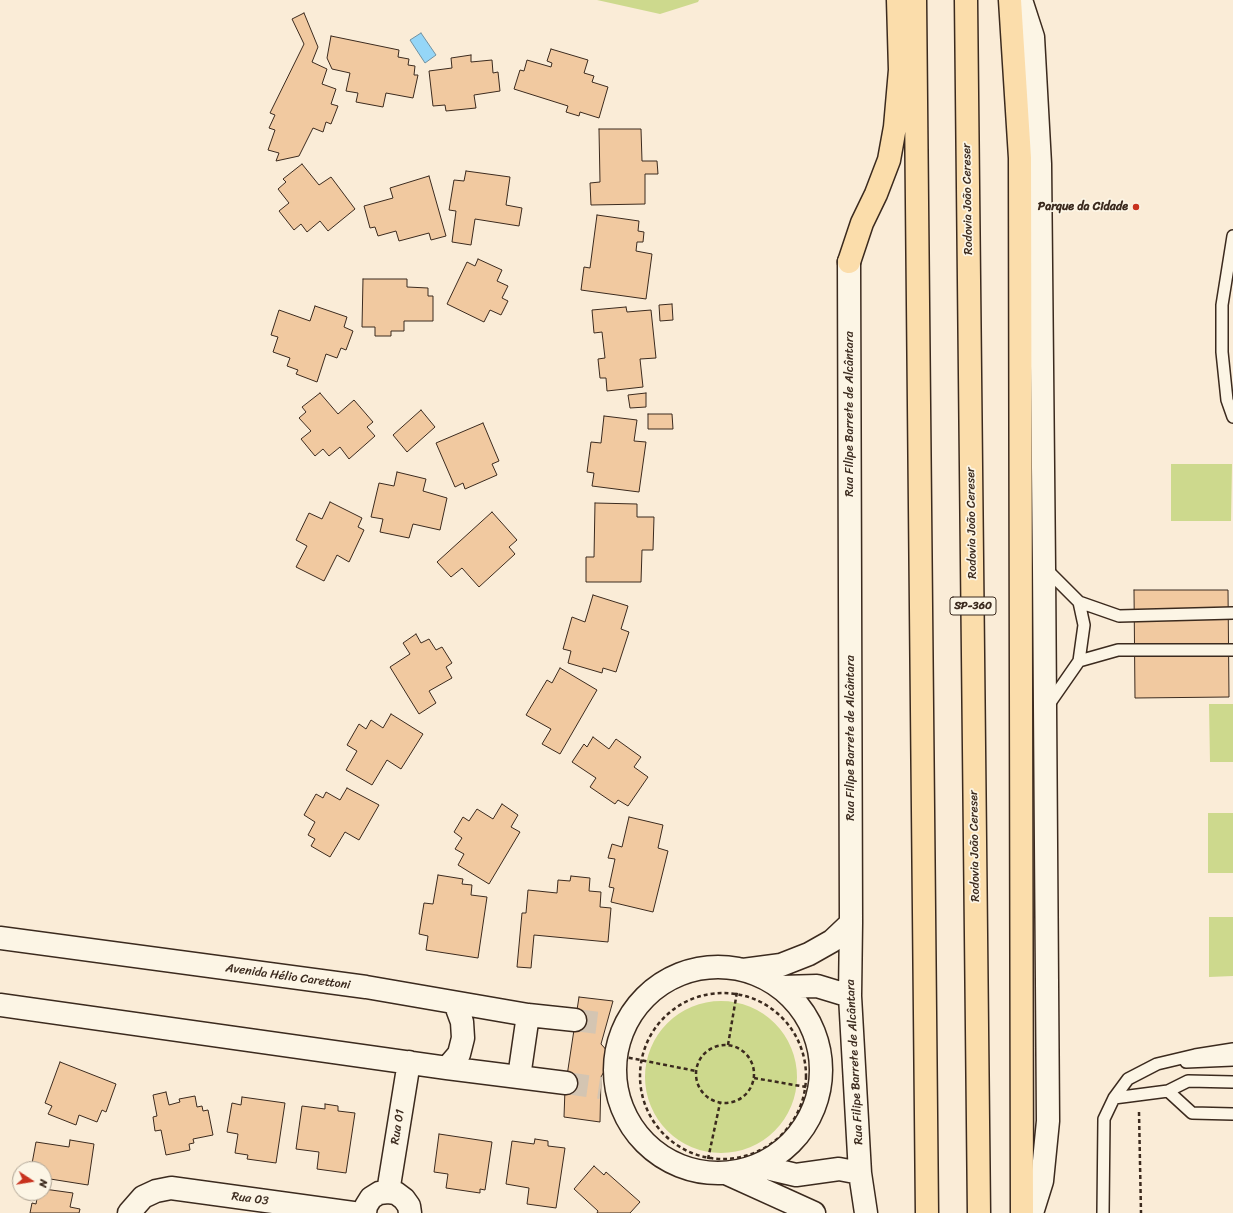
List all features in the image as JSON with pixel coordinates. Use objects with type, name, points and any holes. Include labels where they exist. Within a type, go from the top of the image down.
[{"type":"highway","points":[[849,262],[862,223],[876,194],[889,160],[895,127],[900,70],[898,0]]},
{"type":"highway","points":[[915,0],[927,1213]]},
{"type":"highway","name":"Rodovia João Cereser","points":[[966,0],[979,1213]]},
{"type":"highway","points":[[1010,0],[1020,166],[1022,1213]]},
{"type":"street","points":[[1021,0],[1033,37],[1040,164],[1044,568],[1048,1121],[1042,1181],[1032,1213]]},
{"type":"street","name":"Rua Filipe Barrete de Alcântara","points":[[849,262],[850,996],[860,1173],[866,1213]]},
{"type":"street","points":[[814,1213],[707,1166],[685,1169],[665,1160],[648,1147],[634,1131],[608,1090],[614,1073],[615,1056],[619,1038],[616,1023],[637,1005],[651,990],[686,970],[706,966],[742,970],[781,965],[809,954],[832,942],[851,923]]},
{"type":"street","name":"Avenida Hélio Carettoni","points":[[0,938],[366,987],[528,1015],[575,1020]]},
{"type":"street","points":[[742,970],[782,987],[817,986],[850,996]]},
{"type":"street","points":[[728,1174],[758,1166],[785,1150],[805,1126],[818,1098],[822,1067],[816,1036],[802,1009],[782,987]]},
{"type":"street","points":[[447,1068],[459,1054],[463,1038],[462,1022],[455,1003]]},
{"type":"street","points":[[0,1005],[447,1068],[566,1083]]},
{"type":"street","points":[[519,1077],[528,1015]]},
{"type":"street","name":"Rua 01","points":[[388,1192],[409,1062]]},
{"type":"street","points":[[758,1166],[796,1175],[839,1169],[860,1173]]},
{"type":"street","name":"Rua 03","points":[[130,1213],[137,1203],[149,1194],[163,1188],[178,1188],[353,1213]]},
{"type":"street","points":[[365,1213],[366,1206],[371,1198],[379,1193],[388,1192],[396,1193],[404,1199],[409,1206],[410,1213]]},
{"type":"lane","points":[[1233,236],[1222,305],[1222,352],[1227,400],[1233,417]]},
{"type":"lane","points":[[1044,568],[1079,602],[1119,616],[1233,613]]},
{"type":"lane","points":[[1045,711],[1079,662],[1084,625],[1079,602]]},
{"type":"lane","points":[[1079,662],[1118,650],[1233,650]]},
{"type":"lane","points":[[1103,1213],[1104,1119],[1114,1098],[1128,1080],[1157,1064],[1195,1055],[1233,1050]]},
{"type":"lane","points":[[1157,1064],[1233,1060]]},
{"type":"lane","points":[[1114,1098],[1168,1091],[1188,1081],[1233,1082]]},
{"type":"lane","points":[[1168,1091],[1192,1113],[1233,1114]]},
{"type":"path","points":[[728,1045],[736,994],[742,970]]},
{"type":"path","points":[[722,991],[750,996],[776,1010],[794,1032],[805,1058],[806,1087],[795,1119],[772,1144],[742,1158],[707,1166],[662,1134],[647,1112],[639,1087],[640,1060],[650,1033],[668,1011],[694,997],[722,991]]},
{"type":"path","points":[[719,1045],[728,1045],[738,1047],[745,1052],[751,1060],[754,1069],[754,1078],[746,1095],[729,1103],[720,1103],[704,1095],[696,1080],[696,1071],[698,1062],[703,1054],[710,1048],[719,1045]]},
{"type":"path","points":[[615,1056],[696,1071]]},
{"type":"path","points":[[754,1078],[806,1087]]},
{"type":"path","points":[[1138,1095],[1141,1213]]},
{"type":"path","points":[[707,1166],[720,1103]]},
{"type":"green space","points":[[597,0],[699,0],[698,2],[660,14]]},
{"type":"green space","points":[[1171,464],[1232,464],[1231,521],[1171,521]]},
{"type":"green space","points":[[1209,704],[1233,704],[1233,762],[1210,762]]},
{"type":"green space","points":[[1208,813],[1233,813],[1233,873],[1208,873]]},
{"type":"green space","points":[[1209,917],[1233,917],[1233,976],[1209,977]]},
{"type":"green space","points":[[721,1001],[736,1003],[757,1010],[779,1029],[788,1041],[791,1048],[797,1077],[795,1092],[788,1113],[769,1135],[757,1144],[750,1147],[721,1153],[706,1151],[685,1144],[663,1125],[654,1113],[651,1106],[645,1077],[647,1062],[654,1041],[673,1019],[685,1010],[692,1007]]},
{"type":"water","points":[[421,33],[436,55],[425,63],[410,40]]},
{"type":"building","points":[[304,13],[318,47],[312,62],[327,69],[322,84],[336,89],[331,104],[338,106],[331,124],[326,122],[323,132],[313,128],[299,156],[276,161],[279,153],[268,150],[275,130],[269,128],[275,115],[270,113],[304,44],[292,19]]},
{"type":"building","points":[[331,36],[399,50],[398,57],[409,59],[408,65],[415,66],[414,75],[418,75],[413,98],[386,93],[383,107],[356,102],[358,93],[346,91],[350,73],[332,69],[327,58]]},
{"type":"building","points":[[551,49],[588,60],[584,73],[594,76],[592,82],[608,87],[599,118],[580,112],[579,116],[566,112],[568,106],[514,89],[520,70],[524,71],[527,60],[551,67],[552,63],[547,61]]},
{"type":"building","points":[[471,55],[471,62],[492,60],[493,73],[498,72],[500,91],[474,95],[476,108],[446,111],[445,105],[433,106],[429,71],[452,68],[451,58]]},
{"type":"building","points":[[599,129],[641,129],[642,161],[657,161],[658,174],[645,174],[645,204],[591,205],[590,183],[600,182]]},
{"type":"building","points":[[302,164],[319,185],[331,177],[355,209],[328,231],[320,221],[307,232],[301,224],[294,230],[279,211],[289,203],[278,189],[286,182],[283,179]]},
{"type":"building","points":[[466,171],[510,177],[506,205],[522,208],[519,226],[475,219],[471,245],[452,242],[456,211],[449,210],[454,180],[464,181]]},
{"type":"building","points":[[429,176],[446,236],[431,240],[429,233],[399,241],[396,231],[378,236],[375,227],[370,228],[364,206],[393,198],[390,188]]},
{"type":"building","points":[[597,215],[639,221],[638,231],[644,232],[643,242],[637,242],[636,251],[652,254],[646,299],[581,290],[584,267],[590,268]]},
{"type":"building","points":[[478,259],[502,270],[497,281],[508,286],[502,298],[508,301],[501,315],[490,310],[484,322],[447,304],[467,262],[475,266]]},
{"type":"building","points":[[363,279],[407,279],[407,287],[428,288],[428,296],[433,296],[433,321],[404,321],[404,331],[391,331],[391,336],[375,336],[375,327],[362,327]]},
{"type":"building","points":[[672,304],[673,320],[660,321],[659,305]]},
{"type":"building","points":[[315,306],[347,317],[344,327],[353,331],[346,350],[341,348],[337,358],[326,354],[317,382],[296,374],[298,370],[287,366],[290,358],[273,352],[278,337],[271,335],[279,310],[310,321]]},
{"type":"building","points":[[626,307],[627,312],[651,310],[656,358],[640,359],[643,387],[607,391],[606,378],[600,378],[598,359],[605,358],[602,332],[594,333],[592,310]]},
{"type":"building","points":[[320,393],[338,414],[354,400],[373,422],[367,427],[375,436],[349,459],[340,447],[329,456],[323,449],[315,456],[301,439],[311,431],[299,418],[306,412],[302,407]]},
{"type":"building","points":[[646,393],[646,407],[630,408],[628,395]]},
{"type":"building","points":[[421,410],[435,427],[407,452],[393,435]]},
{"type":"building","points":[[648,414],[672,414],[673,429],[648,429]]},
{"type":"building","points":[[604,416],[637,420],[634,441],[646,442],[639,492],[592,486],[594,473],[587,472],[591,442],[601,443]]},
{"type":"building","points":[[483,423],[499,461],[492,464],[497,475],[465,489],[463,483],[455,487],[436,443]]},
{"type":"building","points":[[397,472],[426,479],[423,491],[447,498],[440,530],[413,524],[409,538],[380,532],[383,519],[371,517],[379,483],[394,486]]},
{"type":"building","points":[[330,502],[362,518],[358,527],[364,530],[349,562],[337,555],[324,581],[296,567],[307,546],[296,540],[309,513],[322,519]]},
{"type":"building","points":[[595,503],[637,504],[637,517],[654,517],[653,550],[642,550],[641,582],[586,582],[586,557],[594,557]]},
{"type":"building","points":[[492,512],[517,540],[509,547],[515,554],[479,587],[462,568],[451,577],[437,562]]},
{"type":"building","points":[[1134,590],[1228,590],[1229,697],[1135,698]]},
{"type":"building","points":[[593,595],[628,606],[621,629],[629,632],[616,672],[603,668],[602,673],[568,663],[571,651],[563,649],[572,617],[585,622]]},
{"type":"building","points":[[416,634],[421,643],[429,639],[436,650],[442,647],[452,663],[446,667],[452,678],[429,691],[436,703],[419,714],[390,667],[410,654],[403,643]]},
{"type":"building","points":[[560,668],[597,690],[560,754],[542,744],[551,729],[526,715],[547,680],[552,683]]},
{"type":"building","points":[[391,714],[423,734],[401,769],[387,760],[372,785],[346,770],[357,751],[347,745],[359,724],[366,729],[371,720],[383,728]]},
{"type":"building","points":[[593,737],[609,749],[616,739],[641,757],[634,767],[648,777],[628,806],[618,800],[615,804],[590,787],[596,778],[572,762],[584,744],[587,747]]},
{"type":"building","points":[[347,788],[379,805],[359,840],[345,832],[330,857],[311,846],[315,839],[308,835],[315,822],[304,815],[316,794],[323,798],[326,792],[340,800]]},
{"type":"building","points":[[502,804],[518,815],[511,827],[520,832],[489,884],[458,865],[464,854],[455,849],[462,838],[454,832],[463,817],[469,821],[477,809],[493,819]]},
{"type":"building","points":[[629,817],[663,825],[658,848],[668,851],[653,912],[611,902],[614,888],[609,887],[615,859],[608,858],[612,844],[622,847]]},
{"type":"building","points":[[438,875],[463,879],[462,884],[472,885],[471,895],[487,897],[478,958],[426,950],[428,936],[419,934],[424,903],[433,904]]},
{"type":"building","points":[[571,876],[590,878],[589,891],[601,892],[600,907],[611,908],[608,942],[534,935],[531,968],[517,967],[522,913],[526,913],[528,890],[557,893],[558,880],[570,881]]},
{"type":"building","points":[[579,997],[613,1001],[601,1044],[610,1054],[608,1064],[601,1077],[600,1122],[564,1117],[565,1089]]},
{"type":"building","points":[[60,1062],[116,1084],[106,1112],[102,1110],[97,1122],[79,1115],[76,1125],[48,1114],[52,1106],[45,1103]]},
{"type":"building","points":[[166,1092],[169,1105],[180,1102],[179,1099],[195,1096],[197,1107],[202,1106],[203,1111],[208,1110],[213,1135],[193,1139],[194,1143],[189,1144],[190,1150],[166,1155],[161,1130],[155,1131],[153,1117],[157,1116],[153,1095]]},
{"type":"building","points":[[242,1097],[285,1103],[276,1163],[247,1159],[248,1155],[235,1153],[238,1134],[227,1132],[232,1103],[241,1105]]},
{"type":"building","points":[[325,1104],[338,1106],[338,1111],[355,1113],[346,1173],[317,1169],[319,1152],[296,1149],[302,1106],[325,1109]]},
{"type":"building","points":[[439,1134],[492,1142],[485,1190],[480,1189],[480,1193],[446,1188],[448,1174],[434,1172]]},
{"type":"building","points":[[535,1139],[548,1141],[548,1146],[565,1148],[556,1208],[527,1204],[529,1188],[506,1184],[512,1141],[534,1144]]},
{"type":"building","points":[[70,1140],[94,1144],[88,1185],[52,1179],[52,1161],[32,1161],[36,1142],[69,1147]]},
{"type":"building","points":[[594,1166],[604,1175],[606,1172],[640,1202],[630,1213],[597,1213],[598,1211],[574,1189]]},
{"type":"building","points":[[52,1190],[73,1193],[70,1207],[80,1209],[79,1213],[30,1213],[32,1203],[36,1204],[37,1201],[52,1201]]},
{"type":"tunnel","points":[[575,1020],[607,1024]]},
{"type":"tunnel","points":[[566,1083],[601,1088]]},
{"type":"place","name":"Parque da Cidade","points":[[1136,207]]}]
